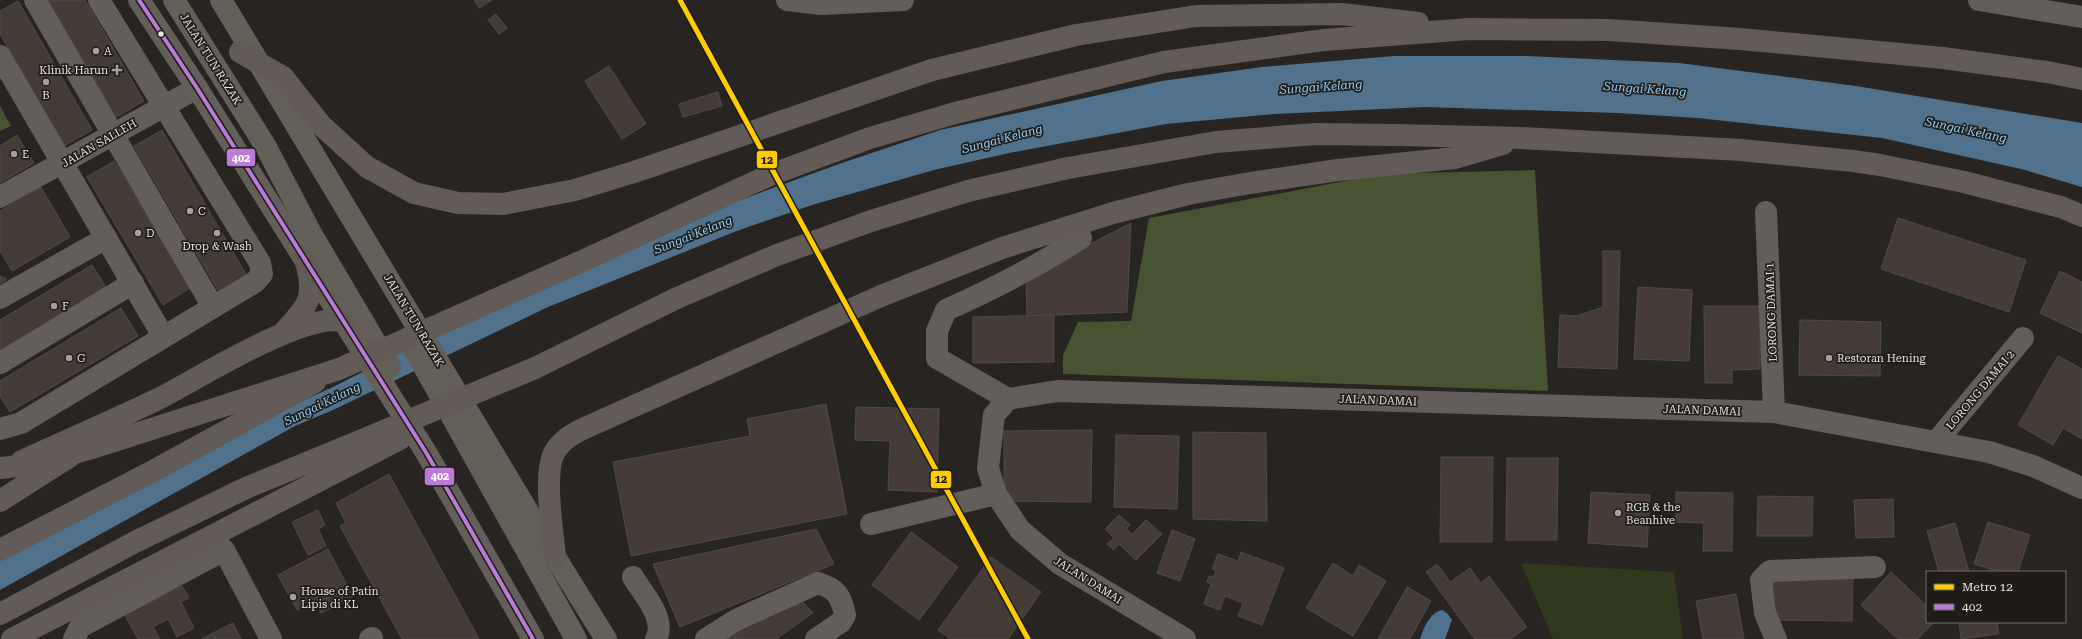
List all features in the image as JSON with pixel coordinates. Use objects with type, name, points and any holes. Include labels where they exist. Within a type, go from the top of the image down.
[{"type":"highway","points":[[240,52],[283,77],[321,125],[367,167],[414,193],[458,203],[503,204],[575,190],[637,171],[932,70],[1076,35],[1196,16],[1342,14],[1469,29]]},
{"type":"highway","points":[[0,550],[156,470],[339,369],[572,266],[770,175],[878,136],[955,113],[1164,62],[1324,40],[1469,29],[1609,30],[1740,39],[1944,58],[2048,72],[2082,79]]},
{"type":"highway","points":[[12,639],[444,417],[535,368],[677,298],[777,255],[871,221],[968,191],[1068,168],[1216,142],[1315,134],[1522,138],[1741,150],[1853,160],[1964,182],[2061,207],[2082,216]]},
{"type":"highway","points":[[555,557],[549,485],[554,454],[562,442],[587,427],[881,296],[1002,248],[1113,213],[1188,194],[1338,170],[1455,158],[1522,138]]},
{"type":"highway","points":[[283,333],[305,308],[311,294],[310,276],[306,262]]},
{"type":"highway","points":[[0,471],[157,399],[283,333],[314,322],[333,320],[343,321]]},
{"type":"highway","points":[[0,614],[135,542],[246,488],[535,368]]},
{"type":"highway","points":[[0,468],[35,464],[89,449],[339,369]]},
{"type":"highway","points":[[0,501],[157,399]]},
{"type":"main road","points":[[139,0],[197,88],[418,442],[533,639]]},
{"type":"main road","name":"JALAN TUN RAZAK","points":[[174,0],[266,147],[312,235],[446,462],[512,585],[545,639]]},
{"type":"main road","name":"JALAN TUN RAZAK","points":[[208,0],[343,219],[576,639]]},
{"type":"main road","name":"JALAN TUN RAZAK","points":[[222,0],[473,417],[555,557],[606,639]]},
{"type":"street","points":[[35,0],[115,134],[213,307]]},
{"type":"street","points":[[0,429],[21,422],[255,282],[262,274],[260,263],[99,0]]},
{"type":"street","points":[[787,0],[821,4],[903,0]]},
{"type":"street","points":[[1979,0],[2078,11]]},
{"type":"street","points":[[0,56],[163,336]]},
{"type":"street","name":"JALAN SALLEH","points":[[0,197],[197,88]]},
{"type":"street","name":"LORONG DAMAI 1","points":[[1766,212],[1774,412]]},
{"type":"street","points":[[0,298],[106,238]]},
{"type":"street","points":[[1008,399],[937,358],[937,331],[946,310],[988,291],[1047,260],[1081,238]]},
{"type":"street","points":[[0,363],[133,283]]},
{"type":"street","name":"LORONG DAMAI 2","points":[[1936,442],[2023,338]]},
{"type":"street","name":"JALAN DAMAI","points":[[1185,639],[1060,564],[1020,530],[996,494],[988,468],[994,415],[1008,399],[1058,391],[1774,412],[1989,452],[2033,466],[2082,488]]},
{"type":"street","points":[[871,524],[996,494]]},
{"type":"street","points":[[74,639],[80,627],[224,550],[271,639]]},
{"type":"street","points":[[1776,639],[1765,612],[1761,580],[1770,571],[1875,567]]},
{"type":"street","points":[[633,577],[659,620],[659,633],[656,639]]},
{"type":"street","points":[[706,639],[736,620],[818,583],[832,588],[842,601],[845,615],[841,622],[816,639]]},
{"type":"green space","points":[[0,106],[11,126],[0,131]]},
{"type":"green space","points":[[1535,170],[1548,391],[1063,374],[1063,355],[1078,322],[1131,321],[1149,218],[1382,174]]},
{"type":"green space","points":[[1521,563],[1674,572],[1683,639],[1553,639]]},
{"type":"water","name":"Sungai Kelang","points":[[1394,56],[1526,56],[1679,63],[1856,86],[2082,123],[2082,187],[2021,169],[1882,138],[1698,118],[1618,113],[1425,107],[1275,114],[1166,124],[1009,153],[934,170],[812,205],[734,232],[548,307],[333,410],[295,426],[0,590],[0,558],[257,422],[335,386],[449,328],[713,210],[839,164],[940,130],[1162,81],[1262,67]]},
{"type":"water","points":[[1442,610],[1448,614],[1452,620],[1445,639],[1420,639],[1425,626],[1431,617],[1438,611]]},
{"type":"building","name":"A","points":[[48,0],[85,0],[144,101],[116,117]]},
{"type":"building","points":[[474,0],[492,0],[479,8]]},
{"type":"building","name":"B","points":[[18,1],[92,130],[64,146],[0,34],[0,11]]},
{"type":"building","points":[[496,14],[507,28],[499,34],[488,20]]},
{"type":"building","points":[[609,66],[646,124],[622,139],[585,81]]},
{"type":"building","points":[[718,92],[722,106],[683,117],[679,104]]},
{"type":"building","name":"C","points":[[162,130],[247,276],[219,292],[134,146]]},
{"type":"building","name":"E","points":[[17,135],[34,163],[0,183],[0,146]]},
{"type":"building","name":"D","points":[[114,161],[190,288],[163,305],[87,177]]},
{"type":"building","points":[[41,187],[70,237],[12,271],[0,251],[0,211]]},
{"type":"building","points":[[1898,218],[2026,260],[2009,312],[1881,269]]},
{"type":"building","points":[[1131,223],[1127,312],[1027,316],[1026,277]]},
{"type":"building","points":[[1603,251],[1620,251],[1617,369],[1558,367],[1560,315],[1577,316],[1603,307]]},
{"type":"building","name":"F","points":[[92,265],[109,292],[0,356],[0,320]]},
{"type":"building","points":[[2060,271],[2082,282],[2082,333],[2040,313]]},
{"type":"building","points":[[0,276],[7,279],[0,284]]},
{"type":"building","points":[[1638,287],[1692,290],[1689,361],[1634,359]]},
{"type":"building","points":[[1704,306],[1760,306],[1760,369],[1732,370],[1732,383],[1705,383]]},
{"type":"building","name":"G","points":[[121,308],[138,336],[10,412],[0,396],[0,381]]},
{"type":"building","points":[[1054,315],[1054,362],[973,363],[973,317]]},
{"type":"building","points":[[1800,320],[1881,322],[1880,376],[1799,375]]},
{"type":"building","points":[[2058,356],[2082,369],[2082,439],[2063,428],[2053,445],[2018,425]]},
{"type":"building","points":[[826,404],[847,514],[631,556],[613,462],[750,436],[747,419]]},
{"type":"building","points":[[856,407],[939,409],[937,492],[888,490],[890,441],[855,440]]},
{"type":"building","points":[[1092,430],[1091,502],[1004,501],[1004,431]]},
{"type":"building","points":[[1193,432],[1266,433],[1267,521],[1193,519]]},
{"type":"building","points":[[1116,435],[1179,436],[1177,509],[1114,507]]},
{"type":"building","points":[[1441,457],[1493,457],[1492,542],[1440,542]]},
{"type":"building","points":[[1507,458],[1558,458],[1557,540],[1506,540]]},
{"type":"building","points":[[389,474],[479,639],[402,639],[340,526],[346,523],[336,503]]},
{"type":"building","points":[[1591,492],[1650,495],[1647,547],[1588,543]]},
{"type":"building","points":[[1676,492],[1733,493],[1732,551],[1703,551],[1704,523],[1676,522]]},
{"type":"building","points":[[1758,496],[1813,497],[1812,536],[1757,536]]},
{"type":"building","points":[[1893,499],[1894,537],[1856,538],[1854,500]]},
{"type":"building","points":[[318,510],[325,525],[318,529],[326,546],[308,555],[292,522]]},
{"type":"building","points":[[1119,515],[1130,525],[1126,529],[1132,534],[1146,520],[1162,534],[1136,560],[1119,544],[1114,550],[1107,544],[1114,538],[1105,529]]},
{"type":"building","points":[[1988,522],[2030,535],[2018,571],[1997,571],[1974,564]]},
{"type":"building","points":[[1955,523],[1969,571],[1939,571],[1927,531]]},
{"type":"building","points":[[816,529],[834,564],[680,627],[653,564]]},
{"type":"building","points":[[1172,530],[1195,539],[1180,581],[1157,573]]},
{"type":"building","points":[[911,532],[958,567],[919,620],[872,585]]},
{"type":"building","points":[[328,549],[353,597],[321,613],[315,601],[297,610],[278,575]]},
{"type":"building","points":[[1241,552],[1284,568],[1262,625],[1238,616],[1243,603],[1225,596],[1220,610],[1204,604],[1211,584],[1207,582],[1209,576],[1214,577],[1216,571],[1212,569],[1218,554],[1238,561]]},
{"type":"building","points":[[991,557],[1041,592],[1008,639],[951,639],[938,630]]},
{"type":"building","points":[[1333,563],[1353,576],[1359,565],[1386,581],[1353,636],[1306,608]]},
{"type":"building","points":[[1437,564],[1450,582],[1470,568],[1481,583],[1489,576],[1527,627],[1510,639],[1475,639],[1426,572]]},
{"type":"building","points":[[1891,572],[1926,605],[1926,623],[1933,623],[1918,639],[1898,639],[1861,605]]},
{"type":"building","points":[[1772,578],[1853,579],[1852,621],[1771,620]]},
{"type":"building","points":[[182,586],[189,598],[181,602],[194,628],[177,637],[168,619],[153,627],[160,639],[138,639],[123,612],[149,599],[151,602]]},
{"type":"building","points":[[1407,587],[1431,601],[1410,639],[1378,639]]},
{"type":"building","points":[[1736,594],[1744,639],[1703,639],[1696,601]]},
{"type":"building","points":[[797,596],[813,613],[776,639],[722,639]]},
{"type":"building","points":[[233,623],[241,639],[216,639],[213,633]]},
{"type":"building","points":[[1959,623],[1997,623],[1999,634],[1961,639]]},
{"type":"building","points":[[213,633],[216,639],[201,639]]},
{"type":"metro line","name":"12","points":[[680,0],[1028,639]]},
{"type":"transit line","name":"402","points":[[139,0],[197,88],[427,454],[533,639]]},
{"type":"place","name":"A","points":[[96,51]]},
{"type":"place","name":"Klinik Harun","points":[[117,70]]},
{"type":"place","name":"B","points":[[46,82]]},
{"type":"place","name":"E","points":[[14,154]]},
{"type":"place","name":"C","points":[[190,211]]},
{"type":"place","name":"D","points":[[138,233]]},
{"type":"place","name":"Drop & Wash","points":[[217,233]]},
{"type":"place","name":"F","points":[[54,306]]},
{"type":"place","name":"G","points":[[69,358]]},
{"type":"place","name":"Restoran Hening","points":[[1829,358]]},
{"type":"place","name":"RGB & the Beanhive","points":[[1618,513]]},
{"type":"place","name":"House of Patin Lipis di KL","points":[[293,597]]}]
